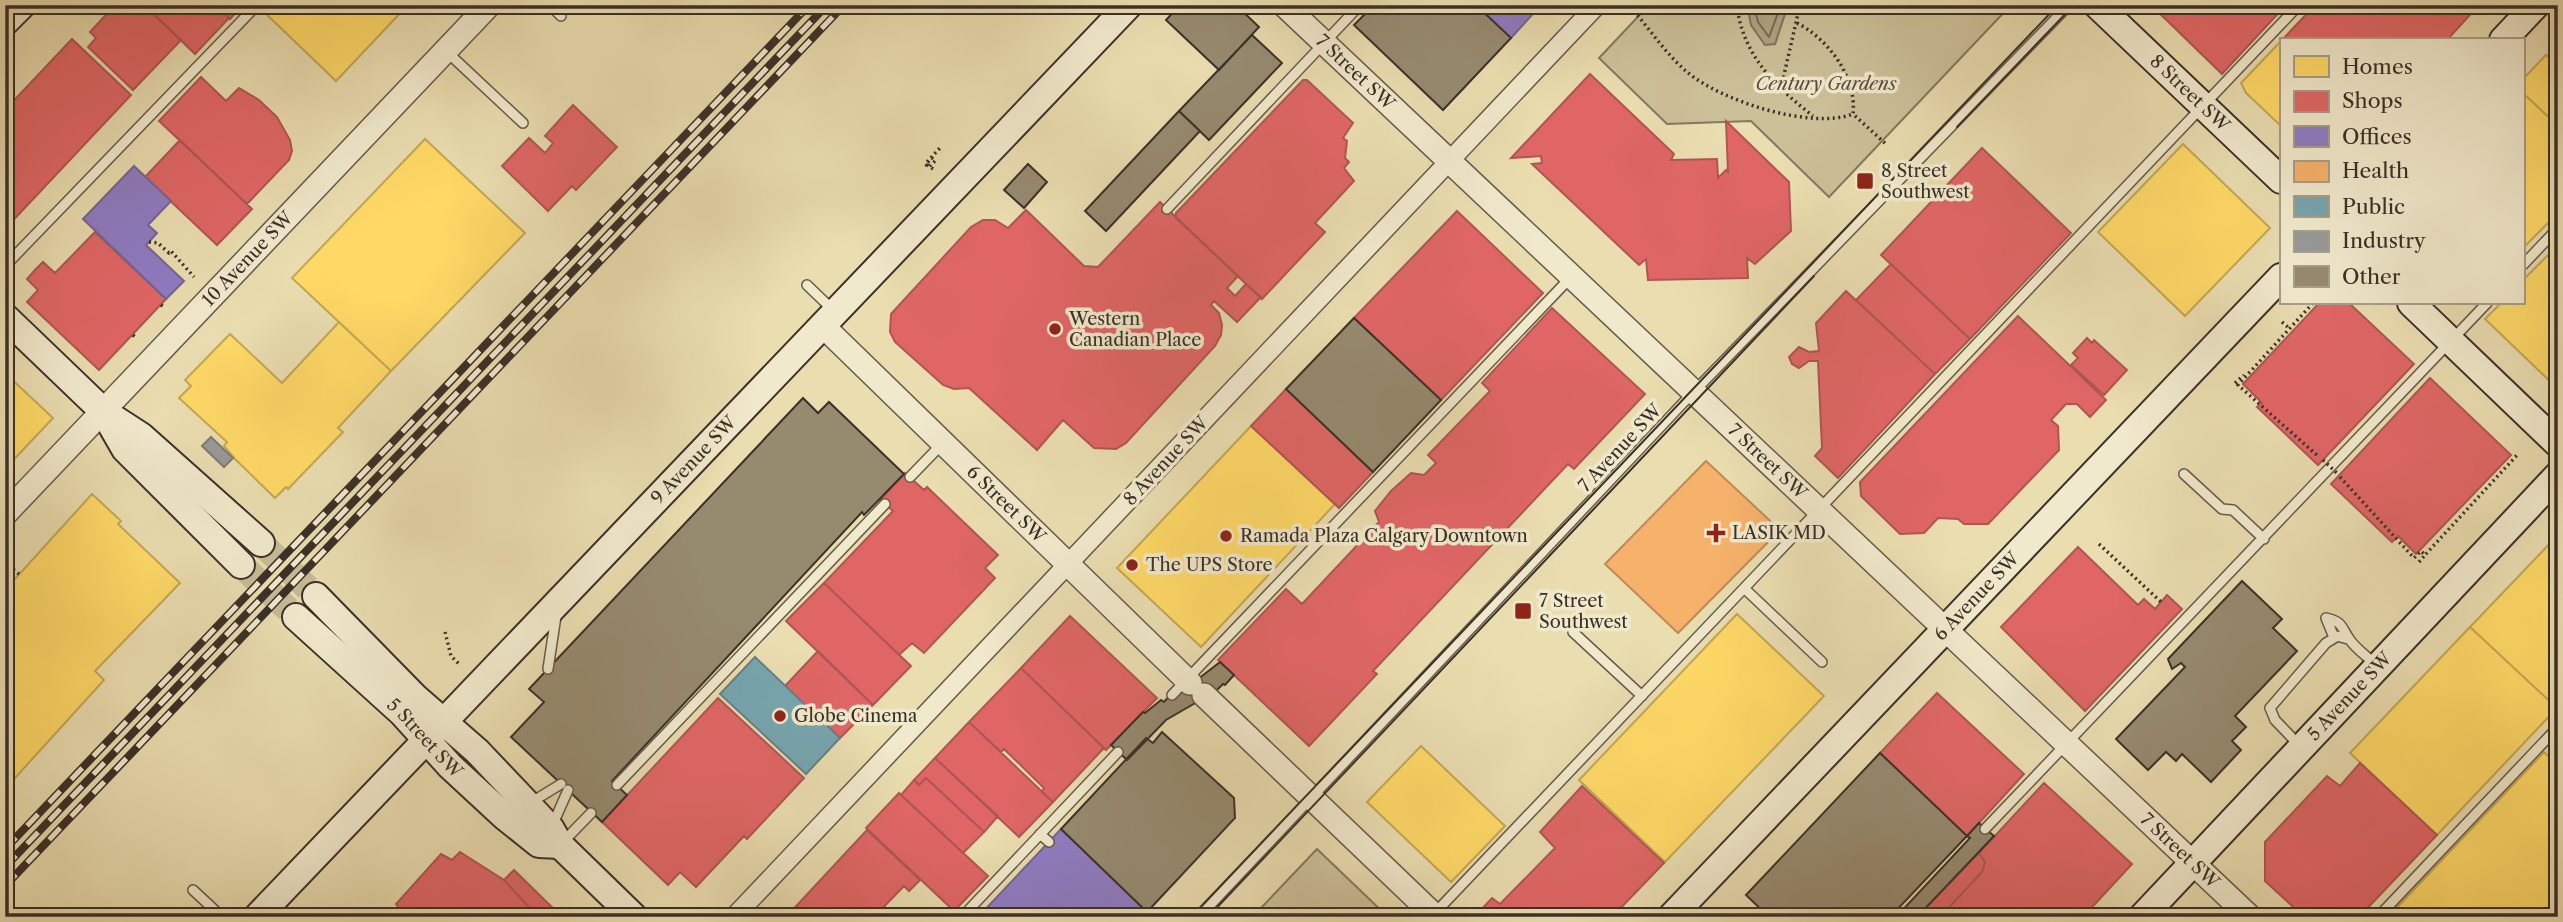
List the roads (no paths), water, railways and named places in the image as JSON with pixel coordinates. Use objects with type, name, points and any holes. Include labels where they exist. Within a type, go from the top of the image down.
[{"type":"main road","points":[[5,22],[22,5]]},
{"type":"main road","name":"9 Avenue SW","points":[[257,917],[1129,5]]},
{"type":"main road","name":"8 Street SW","points":[[2097,5],[2280,179]]},
{"type":"main road","points":[[2505,38],[2536,5]]},
{"type":"main road","name":"6 Avenue SW","points":[[1671,917],[2280,278]]},
{"type":"main road","points":[[2412,304],[2558,444]]},
{"type":"main road","points":[[5,317],[104,412],[141,436],[261,543]]},
{"type":"main road","points":[[104,412],[125,449],[240,565]]},
{"type":"main road","name":"5 Avenue SW","points":[[2142,917],[2558,475]]},
{"type":"main road","name":"5 Street SW","points":[[316,596],[415,697],[461,777],[539,844],[556,837]]},
{"type":"main road","name":"5 Street SW","points":[[296,617],[402,713],[435,731],[527,804],[634,917]]},
{"type":"street","name":"7 Street SW","points":[[1284,5],[2250,917]]},
{"type":"street","name":"8 Avenue SW","points":[[734,917],[1597,5]]},
{"type":"street","name":"10 Avenue SW","points":[[5,514],[446,51],[483,7]]},
{"type":"street","name":"6 Street SW","points":[[829,319],[943,443],[1069,563],[1189,688],[1434,916]]},
{"type":"lane","points":[[5,266],[257,5]]},
{"type":"lane","points":[[550,5],[561,16]]},
{"type":"lane","points":[[1167,209],[1360,5]]},
{"type":"lane","name":"7 Avenue SW","points":[[1199,917],[1695,391],[2069,5]]},
{"type":"lane","points":[[1434,916],[2299,5]]},
{"type":"lane","points":[[446,51],[523,123]]},
{"type":"lane","points":[[2524,264],[2558,228]]},
{"type":"lane","points":[[1189,688],[1573,275]]},
{"type":"lane","points":[[807,285],[829,319]]},
{"type":"lane","points":[[1985,828],[2486,304]]},
{"type":"lane","points":[[910,477],[943,443]]},
{"type":"lane","points":[[2185,474],[2222,509],[2233,510],[2263,539]]},
{"type":"lane","points":[[617,785],[885,504]]},
{"type":"lane","points":[[1745,589],[1822,662]]},
{"type":"lane","points":[[548,666],[558,601]]},
{"type":"lane","points":[[2336,638],[2329,631],[2326,618],[2339,621],[2345,627],[2348,639],[2378,667]]},
{"type":"lane","points":[[1573,632],[1642,696]]},
{"type":"lane","points":[[2302,748],[2275,720],[2270,708],[2326,643],[2336,638],[2348,639]]},
{"type":"lane","points":[[2378,917],[2558,727]]},
{"type":"lane","points":[[961,917],[1118,752]]},
{"type":"lane","points":[[527,804],[564,787],[556,837]]},
{"type":"lane","points":[[556,837],[592,813]]},
{"type":"lane","points":[[1040,834],[1049,842]]},
{"type":"lane","points":[[193,890],[222,917]]},
{"type":"water","points":[[1747,5],[1788,5],[1775,44],[1765,45],[1751,25]]},
{"type":"tunnel","points":[[261,543],[316,596]]},
{"type":"tunnel","points":[[241,565],[296,617]]},
{"type":"tram line","points":[[1191,917],[2058,5]]},
{"type":"tram line","points":[[1957,127],[2074,5]]},
{"type":"tram line","points":[[1208,917],[1814,276]]},
{"type":"railway","points":[[5,849],[809,5]]},
{"type":"railway","points":[[5,867],[827,5]]},
{"type":"railway","points":[[5,886],[844,5]]},
{"type":"place","name":"8 Street Southwest","points":[[1865,181]]},
{"type":"place","name":"Western Canadian Place","points":[[1055,329]]},
{"type":"place","name":"LASIK MD","points":[[1716,533]]},
{"type":"place","name":"Ramada Plaza Calgary Downtown","points":[[1226,536]]},
{"type":"place","name":"The UPS Store","points":[[1132,565]]},
{"type":"place","name":"7 Street Southwest","points":[[1523,611]]},
{"type":"place","name":"Globe Cinema","points":[[780,716]]},
{"type":"park label","name":"Century Gardens","points":[[1826,84]]}]
